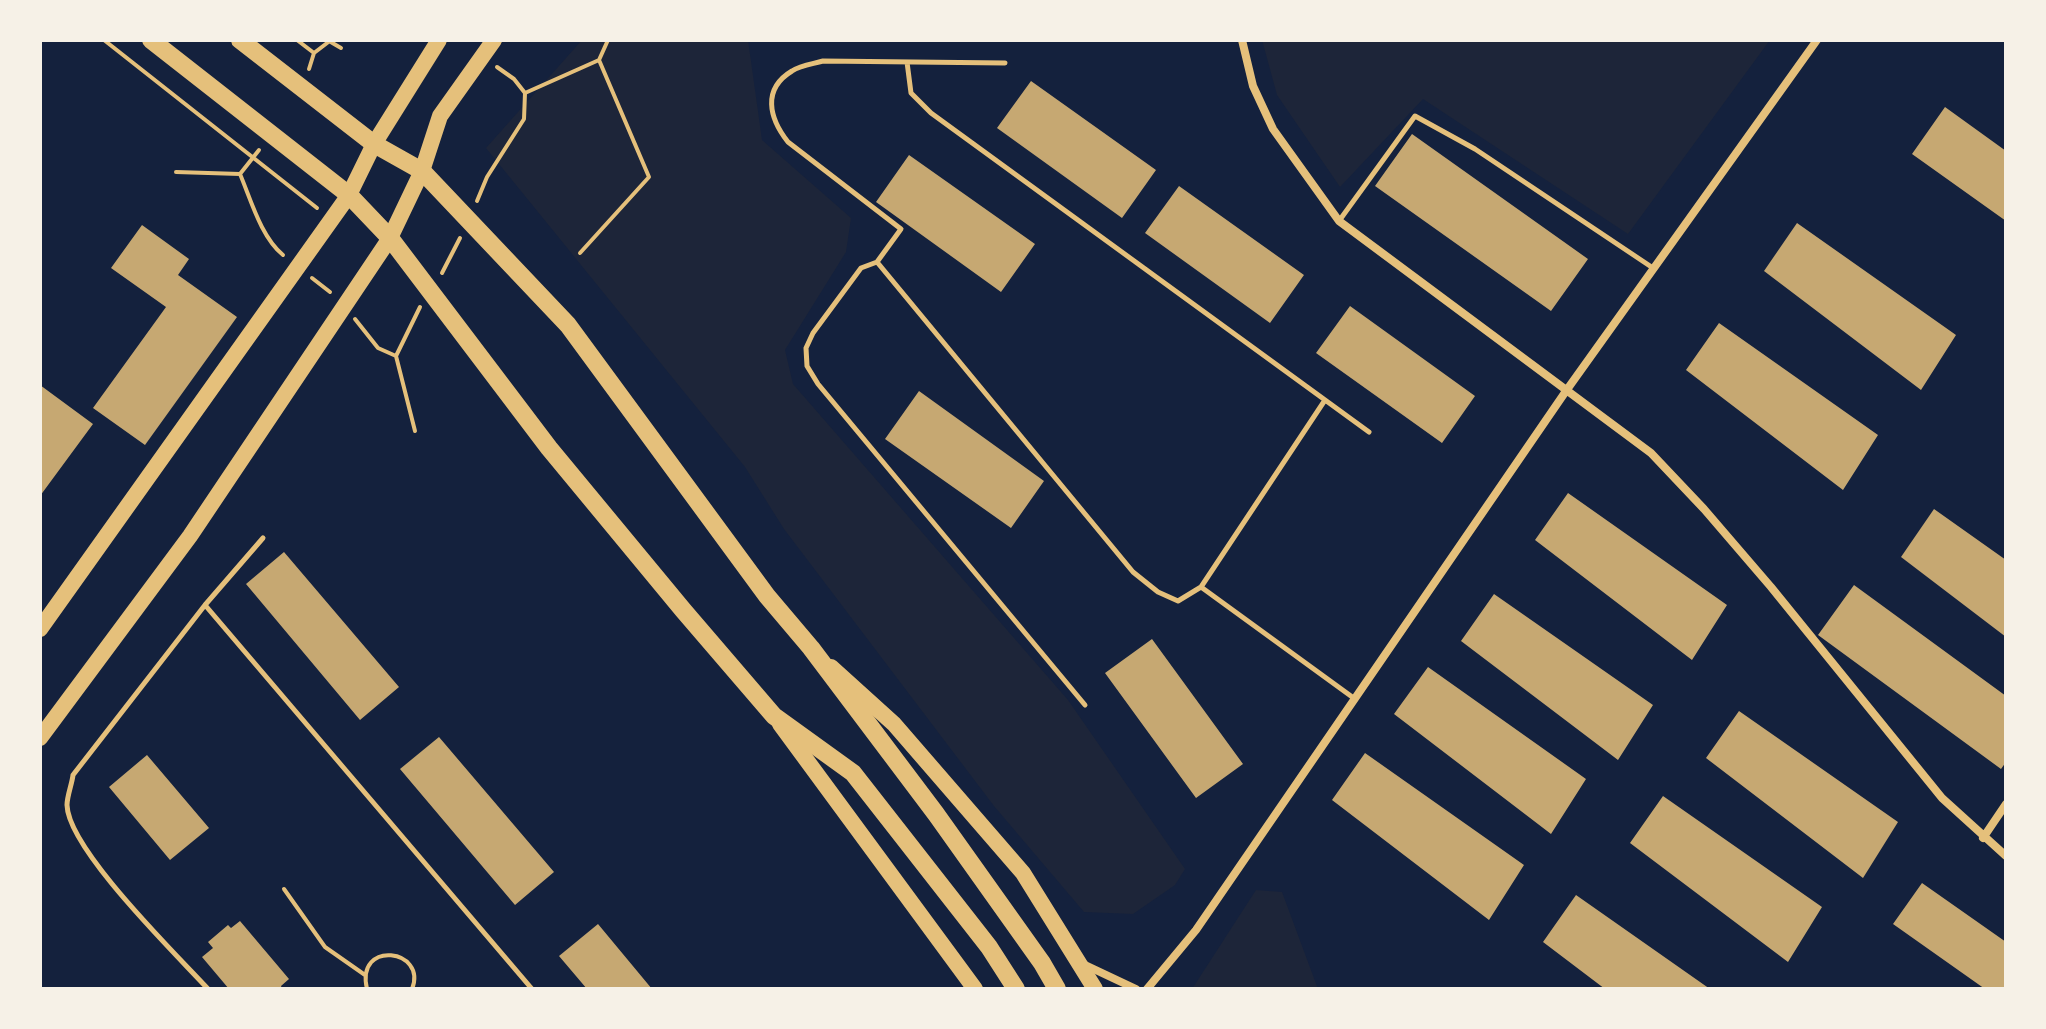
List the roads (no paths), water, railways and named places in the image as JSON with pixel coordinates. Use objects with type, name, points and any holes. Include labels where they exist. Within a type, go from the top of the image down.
[{"type":"main road","points":[[151,40],[349,195],[390,238],[549,448],[774,716],[975,989]]},
{"type":"main road","points":[[240,40],[374,144],[422,171],[568,325],[767,596],[811,648],[936,814],[1042,963],[1057,989]]},
{"type":"main road","points":[[40,629],[349,195],[374,144],[439,40]]},
{"type":"main road","points":[[40,738],[190,536],[390,238],[422,171],[440,116],[494,40]]},
{"type":"main road","points":[[811,648],[894,724],[1023,873],[1095,989]]},
{"type":"main road","points":[[774,716],[853,773],[989,947],[1016,989]]},
{"type":"street","points":[[1242,40],[1253,86],[1273,129],[1339,221],[1651,453],[1771,587],[1933,787],[1983,838],[2006,856]]},
{"type":"street","points":[[1147,989],[1196,930],[1566,391],[1817,40]]},
{"type":"street","points":[[1983,838],[2006,804]]},
{"type":"street","points":[[1077,961],[1136,989]]},
{"type":"lane","points":[[1005,63],[823,61],[794,69],[775,83],[771,101],[775,126],[788,142],[901,229],[877,262],[861,268],[813,333],[806,348],[807,366],[818,384],[1085,705]]},
{"type":"lane","points":[[907,62],[911,93],[931,113],[1369,432]]},
{"type":"lane","points":[[1339,221],[1415,116],[1475,149],[1653,269]]},
{"type":"lane","points":[[877,262],[1133,572],[1158,592],[1178,601],[1201,587],[1325,400]]},
{"type":"lane","points":[[208,989],[95,864],[75,834],[67,806],[73,775],[205,605],[263,538]]},
{"type":"lane","points":[[1201,587],[1355,699]]},
{"type":"lane","points":[[205,605],[532,989]]}]
